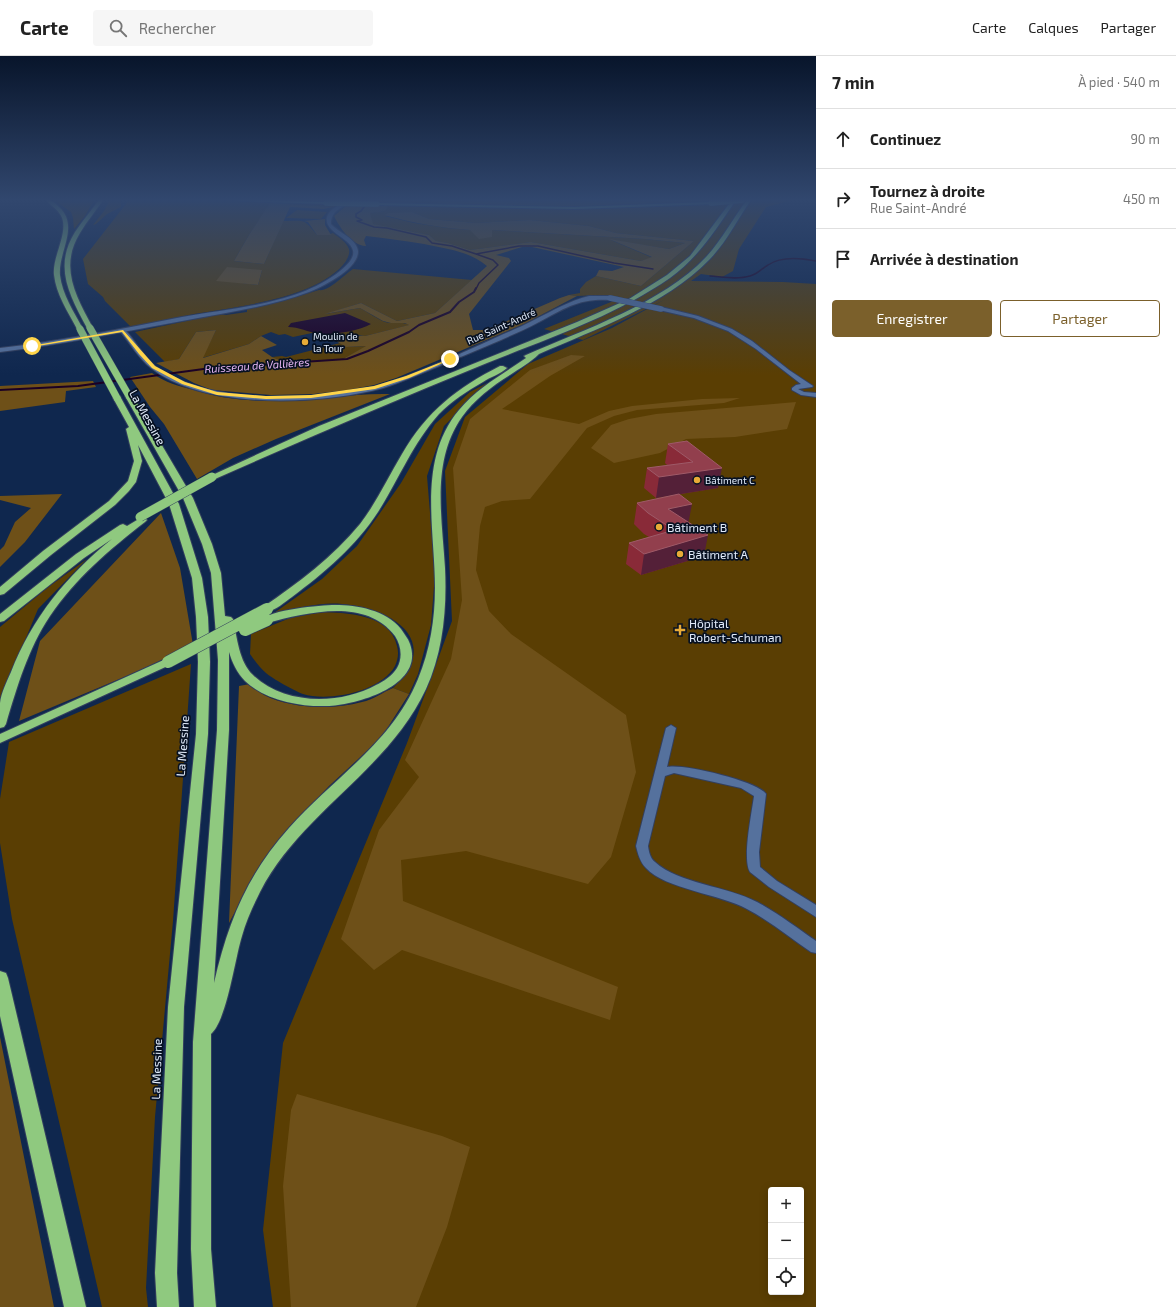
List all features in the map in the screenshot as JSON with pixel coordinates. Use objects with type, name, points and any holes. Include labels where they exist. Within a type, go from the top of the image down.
[{"type":"highway","name":"La Messine","points":[[59,258],[57,274],[62,296],[128,416],[174,504],[197,578],[202,617],[204,655],[202,734],[176,1007],[166,1273],[168,1307]]},
{"type":"highway","name":"La Messine","points":[[67,258],[67,274],[73,294],[90,328],[188,498],[207,544],[216,573],[224,660],[223,730],[202,1042],[200,1250],[205,1307]]},
{"type":"highway","points":[[0,619],[80,556],[141,518],[212,478],[273,449],[631,300],[669,276],[690,258]]},
{"type":"highway","points":[[0,739],[167,665],[267,615],[330,562],[363,526],[387,490],[414,442],[437,412],[454,398],[480,380],[646,303],[686,277],[707,258]]},
{"type":"highway","points":[[202,1042],[219,996],[236,930],[248,901],[260,878],[277,852],[318,805],[370,758],[392,734],[408,712],[420,690],[431,657],[438,625],[440,590],[436,498],[437,475],[443,447],[449,432],[457,418],[480,394],[503,375],[528,361],[536,353]]},
{"type":"highway","points":[[0,592],[47,553],[112,503],[129,485],[135,474],[138,461],[131,437],[128,416]]},
{"type":"highway","points":[[0,724],[12,683],[35,631],[71,583],[141,518]]},
{"type":"highway","points":[[216,573],[235,654],[249,678],[270,692],[293,700],[305,702],[333,702],[347,700],[383,687],[400,672],[404,664],[407,649],[401,635],[384,620],[365,612],[336,608],[315,608],[267,615]]},
{"type":"highway","points":[[0,978],[75,1307]]},
{"type":"street","points":[[0,350],[123,331],[276,301],[326,283],[338,275],[350,264],[353,258]]},
{"type":"street","name":"Rue Saint-André","points":[[123,331],[140,353],[157,370],[170,377],[205,391],[249,397],[280,398],[311,396],[368,389],[408,377],[536,322],[575,300],[593,297],[610,298],[696,316],[732,330],[752,343],[795,378],[813,386]]},
{"type":"street","points":[[795,378],[795,390],[800,393],[816,395]]},
{"type":"street","points":[[796,386],[813,386]]},
{"type":"street","points":[[671,728],[658,774],[642,846],[644,856],[650,865],[666,877],[734,897],[753,906],[816,948]]},
{"type":"street","points":[[658,774],[674,769],[745,785],[760,794],[753,852],[754,869],[773,884],[816,912]]},
{"type":"shaded area","points":[[83,258],[236,258],[234,261],[264,264],[266,258],[347,258],[334,274],[317,284],[276,299],[131,327],[105,301],[103,297],[88,284]],"holes":[[[262,270],[258,285],[234,282]]]},
{"type":"shaded area","points":[[236,258],[267,258],[264,264],[234,261]]},
{"type":"shaded area","points":[[475,258],[509,258],[511,261],[469,314],[473,330],[483,330],[493,327],[569,295],[577,296],[524,324],[396,378],[374,385],[347,390],[313,394],[271,395],[212,390],[194,383],[156,363],[179,359],[196,332],[216,330],[203,358],[249,344],[261,336],[277,345],[262,350],[272,357],[282,361],[297,363],[343,359],[366,346],[346,347],[328,336],[338,338],[365,336],[409,325],[405,323],[391,323],[383,321],[360,308],[324,314],[361,303],[397,321],[435,313],[487,266]]},
{"type":"shaded area","points":[[584,258],[626,258],[641,261],[648,258],[674,258],[641,286],[596,276],[599,270],[612,271],[624,267]]},
{"type":"shaded area","points":[[626,258],[651,258],[641,261]]},
{"type":"shaded area","points":[[674,258],[736,258],[733,271],[722,277],[701,274],[691,281],[783,282],[816,284],[816,1307],[273,1307],[263,1230],[283,1043],[407,743],[452,621],[445,471],[465,417],[528,364],[612,328],[664,300],[583,340],[544,329],[620,297],[569,295],[580,293],[580,289],[586,282],[596,276],[641,286]]},
{"type":"shaded area","points":[[227,267],[262,270],[258,285],[216,281]]},
{"type":"shaded area","points":[[353,269],[472,280],[435,313],[397,321],[361,303],[325,314],[360,308],[385,322],[404,323],[410,325],[365,336],[358,335],[339,339],[328,336],[322,337],[312,333],[293,337],[271,332],[261,336],[249,344],[202,358],[216,330],[196,332],[179,359],[165,362],[135,332],[219,314],[226,315],[247,312],[247,309],[323,290]]},
{"type":"shaded area","points":[[345,313],[371,324],[353,331],[325,334],[288,327],[291,323]]},
{"type":"shaded area","points":[[340,343],[346,347],[367,346],[343,359],[297,363],[282,361],[272,357],[286,357]]},
{"type":"shaded area","points":[[571,355],[585,356],[550,376],[502,409],[579,424],[609,411],[632,406],[702,399],[740,398],[724,403],[637,410],[614,416],[587,428],[530,499],[502,501],[485,507],[480,526],[476,570],[489,611],[511,634],[626,715],[636,772],[611,857],[588,884],[466,851],[401,860],[403,901],[618,987],[610,1020],[402,950],[374,970],[341,939],[379,830],[419,777],[405,760],[451,659],[462,600],[453,468],[470,419],[530,370]]},
{"type":"shaded area","points":[[152,373],[167,382],[214,396],[246,400],[292,401],[390,394],[276,439],[233,458],[197,479],[164,424],[150,407],[130,377]]},
{"type":"shaded area","points":[[93,381],[96,387],[66,391],[65,402],[0,411],[0,386]]},
{"type":"shaded area","points":[[487,383],[444,426],[427,476],[435,574],[431,625],[418,674],[409,694],[393,688],[407,671],[413,655],[412,641],[405,630],[393,620],[378,612],[342,604],[317,605],[276,614],[274,613],[322,579],[357,546],[401,483],[435,424],[470,392]]},
{"type":"shaded area","points":[[796,402],[787,429],[735,437],[686,439],[660,453],[614,463],[591,448],[611,425],[629,419],[656,414]]},
{"type":"shaded area","points":[[62,494],[25,542],[0,567],[0,550],[4,546],[15,522],[31,508],[0,500],[0,496]]},
{"type":"shaded area","points":[[161,513],[180,568],[193,645],[141,670],[19,721],[40,641]]},
{"type":"shaded area","points":[[87,559],[38,609],[0,700],[0,627],[47,588]]},
{"type":"shaded area","points":[[322,612],[344,613],[367,617],[386,627],[393,635],[398,651],[395,666],[388,675],[378,682],[353,693],[326,697],[314,696],[300,693],[273,678],[262,669],[250,654],[251,634],[290,618]]},
{"type":"shaded area","points":[[191,664],[173,921],[155,1117],[146,1288],[148,1307],[102,1307],[12,919],[0,843],[0,799],[9,742]]},
{"type":"shaded area","points":[[250,684],[264,695],[275,700],[312,707],[350,705],[370,700],[393,688],[409,694],[381,738],[329,786],[288,830],[257,871],[229,923],[239,686]]},
{"type":"shaded area","points":[[0,1037],[54,1307],[0,1307]]},
{"type":"shaded area","points":[[297,1094],[442,1136],[470,1147],[447,1227],[416,1307],[291,1307],[283,1186],[291,1110]]},
{"type":"building","points":[[687,441],[722,468],[659,477],[647,468],[693,462],[668,444]]},
{"type":"building","points":[[679,494],[692,504],[668,509],[708,535],[644,554],[629,543],[674,530],[648,513],[637,503]]},
{"type":"waterway","name":"Ruisseau de Vallières","points":[[476,289],[479,283],[498,265],[493,260],[488,258]]},
{"type":"waterway","name":"Ruisseau de Vallières","points":[[593,258],[653,269]]},
{"type":"waterway","name":"Ruisseau de Vallières","points":[[710,276],[730,278],[750,276],[773,262],[785,259],[804,259],[816,261]]},
{"type":"waterway","name":"Ruisseau de Vallières","points":[[0,390],[78,386],[211,368],[347,359],[368,351],[409,332],[419,325],[450,312],[459,302],[474,292],[476,288]]},
{"type":"place","name":"Moulin de la Tour","points":[[305,342]]},
{"type":"place","name":"Bâtiment C","points":[[697,480]]},
{"type":"place","name":"Bâtiment B","points":[[659,527]]},
{"type":"place","name":"Bâtiment A","points":[[680,554]]},
{"type":"place","name":"Hôpital Robert-Schuman","points":[[680,630]]},
{"type":"route","points":[[32,346],[123,331],[153,367],[170,377],[205,391],[233,396],[266,398],[334,394],[375,388],[408,377],[450,359]]}]
